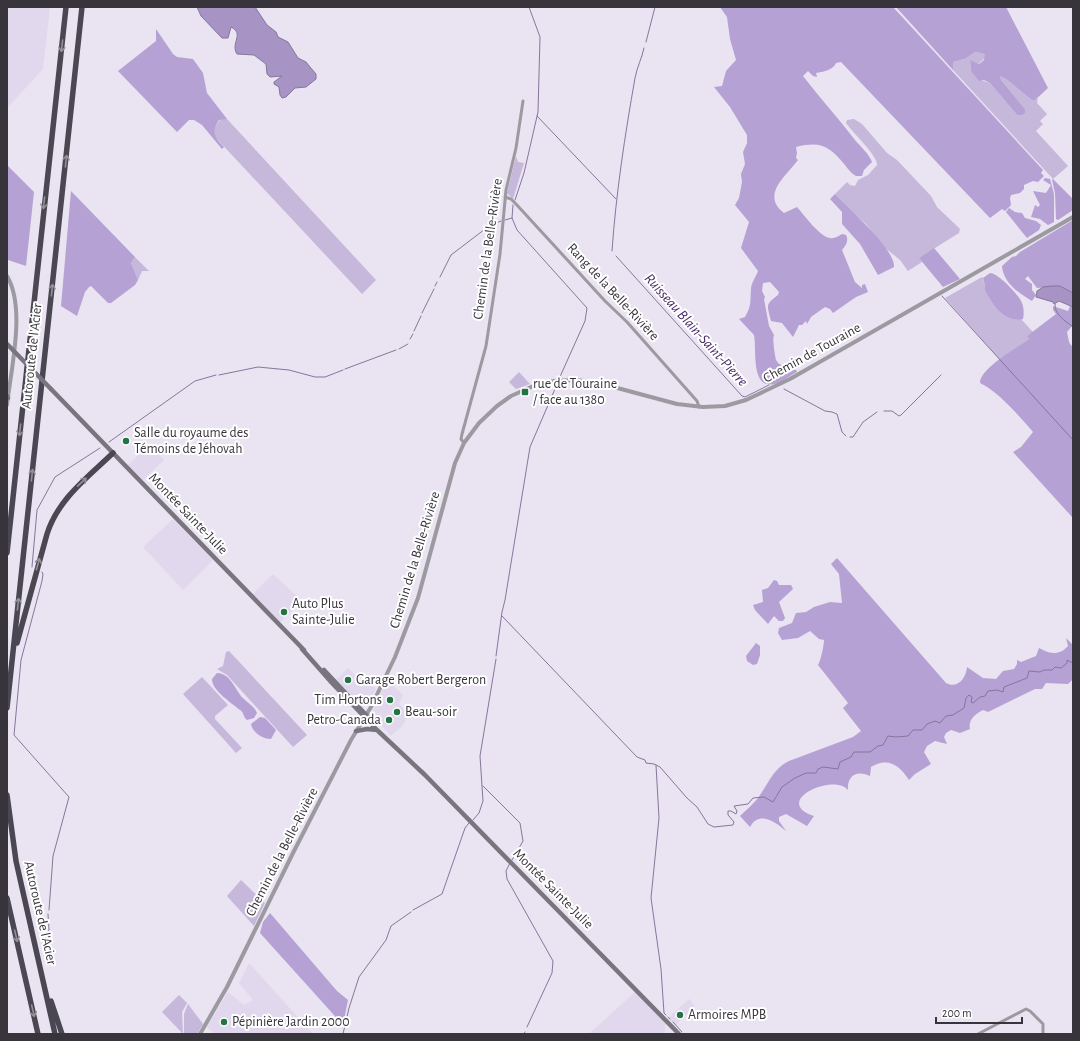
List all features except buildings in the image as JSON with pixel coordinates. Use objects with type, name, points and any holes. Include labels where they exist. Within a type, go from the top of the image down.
[{"type":"highway","name":"Autoroute de l'Acier","points":[[7,553],[66,7]]},
{"type":"highway","name":"Autoroute de l'Acier","points":[[7,708],[82,7]]},
{"type":"highway","points":[[11,671],[23,614],[52,522],[70,494],[113,453]]},
{"type":"highway","name":"Autoroute de l'Acier","points":[[7,796],[15,856],[55,1034]]},
{"type":"highway","name":"Autoroute de l'Acier","points":[[7,898],[38,1034]]},
{"type":"highway","points":[[41,975],[62,1034]]},
{"type":"main road","name":"Montée Sainte-Julie","points":[[7,344],[366,716],[679,1034]]},
{"type":"main road","name":"Montée Sainte-Julie","points":[[366,716],[377,730],[410,761]]},
{"type":"main road","points":[[356,731],[367,729],[377,730]]},
{"type":"street","name":"Chemin de la Belle-Rivière","points":[[200,1034],[232,978],[290,859],[356,731],[366,716],[395,657],[413,611],[455,463],[464,443],[461,439],[462,434],[482,365],[500,254],[505,197],[516,146],[523,101]]},
{"type":"street","name":"Rang de la Belle-Rivière","points":[[505,197],[511,199],[516,204],[606,302],[627,322],[697,401],[699,407]]},
{"type":"street","name":"Chemin de Touraine","points":[[464,443],[481,420],[504,400],[528,388],[561,380],[599,383],[677,404],[699,407],[734,404],[763,393],[1073,217]]},
{"type":"street","points":[[7,276],[14,292],[17,308],[7,405]]},
{"type":"street","points":[[978,1034],[1026,1009],[1043,1024],[1043,1034]]},
{"type":"shaded area","points":[[7,7],[50,7],[43,69],[7,108]]},
{"type":"shaded area","points":[[197,7],[255,7],[267,25],[276,32],[278,37],[288,42],[298,58],[306,62],[316,74],[316,79],[306,87],[295,88],[286,97],[282,98],[279,87],[274,84],[274,82],[282,76],[270,77],[267,74],[266,64],[254,55],[237,54],[235,46],[237,33],[235,30],[231,27],[228,38],[222,38],[201,16]]},
{"type":"shaded area","points":[[720,7],[893,7],[1043,170],[1041,173],[1044,176],[1038,182],[1033,181],[1024,185],[1024,189],[1020,193],[1011,195],[1011,205],[1005,211],[1002,209],[990,218],[841,62],[836,63],[828,70],[816,73],[817,77],[813,76],[808,71],[803,76],[867,153],[872,162],[864,170],[862,176],[856,176],[829,149],[818,145],[796,147],[796,158],[798,160],[778,185],[775,192],[775,199],[777,206],[784,213],[797,207],[812,225],[826,237],[833,238],[842,234],[846,235],[847,243],[842,250],[855,282],[862,288],[862,285],[865,284],[868,292],[856,297],[833,313],[830,309],[825,307],[811,317],[807,324],[806,321],[802,325],[799,325],[793,337],[782,323],[771,321],[768,305],[779,292],[770,282],[763,283],[762,291],[765,297],[764,299],[769,326],[774,335],[773,343],[776,360],[779,364],[796,370],[797,372],[775,384],[767,384],[762,381],[758,375],[754,335],[739,319],[745,317],[749,309],[751,287],[758,271],[741,248],[749,222],[735,205],[739,198],[742,182],[741,174],[745,164],[743,152],[747,143],[747,135],[730,107],[714,87],[722,86],[726,71],[736,60],[730,39],[727,17]]},
{"type":"shaded area","points":[[896,7],[1006,7],[1048,88],[1034,101],[1004,77],[1000,76],[1001,80],[1025,109],[1025,113],[1022,115],[1017,115],[990,83],[984,80],[979,81],[971,71],[970,60],[979,64],[984,60],[985,54],[975,52],[965,59],[953,62],[953,70]]},
{"type":"shaded area","points":[[156,29],[173,54],[177,57],[193,59],[203,73],[207,93],[227,119],[219,120],[215,128],[216,138],[224,147],[222,149],[202,125],[194,120],[189,120],[177,132],[118,71],[156,41]]},
{"type":"shaded area","points":[[975,52],[985,54],[985,58],[978,64],[970,61],[971,71],[981,80],[990,83],[1017,115],[1025,113],[1025,109],[1001,80],[1000,76],[1004,77],[1034,101],[1038,98],[1037,103],[1047,114],[1040,121],[1043,124],[1036,131],[1068,166],[1053,179],[953,70],[953,62],[965,59]]},
{"type":"shaded area","points":[[223,118],[227,119],[376,280],[362,294],[216,138],[216,126]]},
{"type":"shaded area","points":[[854,119],[862,124],[887,153],[897,160],[931,196],[937,207],[960,229],[959,233],[919,258],[922,262],[908,271],[900,260],[884,247],[866,224],[847,208],[835,194],[847,182],[850,185],[855,186],[858,180],[868,175],[877,165],[869,150],[846,123],[847,120]]},
{"type":"shaded area","points":[[516,156],[518,162],[524,163],[513,199],[507,193]]},
{"type":"shaded area","points":[[7,165],[34,192],[26,266],[8,260],[7,258]]},
{"type":"shaded area","points":[[1045,178],[1050,179],[1054,194],[1054,222],[1048,225],[1040,219],[1031,217],[1035,205],[1038,207],[1040,205],[1033,191],[1046,193],[1051,185],[1043,180]]},
{"type":"shaded area","points":[[1053,179],[1073,199],[1073,210],[1058,220],[1056,219]]},
{"type":"shaded area","points":[[71,191],[135,257],[131,263],[138,280],[135,285],[111,303],[108,303],[91,286],[89,287],[85,292],[77,316],[61,306]]},
{"type":"shaded area","points":[[835,194],[879,240],[892,259],[894,267],[878,275],[860,244],[842,224],[842,212],[830,199]]},
{"type":"shaded area","points":[[1009,208],[1015,212],[1022,213],[1025,218],[1036,221],[1041,225],[1039,230],[1027,238],[1006,212]]},
{"type":"shaded area","points":[[1073,220],[1073,293],[1060,286],[1037,288],[1028,276],[1025,279],[1032,284],[1032,290],[1036,295],[1032,301],[1017,291],[1008,282],[1002,266],[1012,257],[1016,256],[1020,252]]},
{"type":"shaded area","points":[[934,248],[960,279],[943,287],[919,258]]},
{"type":"shaded area","points":[[135,257],[149,271],[142,271],[138,280],[131,263]]},
{"type":"shaded area","points":[[990,273],[1003,280],[1020,299],[1024,313],[1023,319],[1010,318],[1000,311],[991,301],[985,290],[983,278]]},
{"type":"shaded area","points":[[982,277],[987,294],[998,310],[1009,316],[1021,319],[1033,332],[1027,336],[1029,339],[1000,360],[945,298]]},
{"type":"shaded area","points":[[1060,286],[1073,293],[1073,307],[1059,301],[1054,304],[1053,302],[1036,297],[1037,291],[1043,287]]},
{"type":"shaded area","points":[[1053,306],[1068,311],[1070,306],[1073,307],[1073,325],[1067,332],[1069,342],[1073,348],[1073,518],[1013,452],[1021,447],[1033,432],[1002,398],[980,383],[986,371],[992,365],[1029,339],[1027,336],[1056,314],[1053,310]]},
{"type":"shaded area","points":[[519,372],[530,384],[516,389],[509,382]]},
{"type":"shaded area","points":[[150,444],[164,460],[143,480],[128,465]]},
{"type":"shaded area","points":[[173,519],[213,560],[183,590],[143,547]]},
{"type":"shaded area","points":[[837,558],[946,683],[954,685],[960,682],[965,675],[967,667],[983,678],[996,679],[1003,671],[1014,669],[1017,664],[1017,660],[1021,662],[1036,656],[1039,648],[1051,653],[1058,653],[1065,649],[1068,646],[1066,638],[1073,645],[1073,679],[1068,684],[1046,683],[1042,689],[1035,689],[988,712],[983,710],[975,715],[971,720],[970,729],[960,733],[951,730],[946,733],[944,737],[947,744],[935,741],[927,746],[924,752],[931,764],[915,774],[909,780],[901,770],[893,764],[877,764],[871,767],[870,776],[865,774],[857,774],[851,777],[848,790],[840,785],[830,784],[809,791],[802,797],[799,804],[802,810],[814,816],[807,826],[786,814],[779,817],[779,821],[786,831],[773,821],[763,818],[758,819],[750,827],[740,816],[758,798],[779,767],[789,761],[853,737],[861,731],[843,708],[848,703],[818,665],[824,640],[819,639],[810,631],[798,638],[782,640],[778,633],[779,628],[792,623],[796,613],[806,612],[814,607],[830,602],[842,603],[839,574],[831,564]]},
{"type":"shaded area","points":[[273,574],[302,601],[280,622],[253,594]]},
{"type":"shaded area","points":[[774,580],[777,581],[779,585],[791,585],[793,589],[779,602],[785,618],[783,621],[779,621],[774,616],[768,624],[755,610],[753,605],[763,602],[762,590],[768,588]]},
{"type":"shaded area","points":[[756,643],[760,646],[760,655],[757,664],[753,665],[747,661],[746,656]]},
{"type":"shaded area","points":[[229,651],[307,735],[293,747],[227,675],[217,669],[223,666],[226,652]]},
{"type":"shaded area","points":[[348,668],[355,675],[358,672],[376,689],[366,705],[360,704],[336,680]]},
{"type":"shaded area","points":[[217,673],[226,676],[241,696],[254,709],[257,713],[254,718],[247,720],[241,711],[215,688],[212,679]]},
{"type":"shaded area","points":[[202,677],[228,705],[215,716],[215,719],[242,748],[236,753],[183,694]]},
{"type":"shaded area","points":[[387,680],[403,695],[399,704],[409,714],[403,725],[391,736],[371,714]]},
{"type":"shaded area","points":[[260,717],[265,718],[276,730],[271,739],[265,738],[253,730],[251,724]]},
{"type":"shaded area","points":[[241,880],[265,903],[254,926],[227,896]]},
{"type":"shaded area","points":[[270,913],[337,991],[348,1000],[343,1025],[260,933],[263,922]]},
{"type":"shaded area","points":[[249,963],[313,1034],[215,1034],[207,1027],[228,992],[244,1005],[253,1000],[239,983]]},
{"type":"shaded area","points":[[635,992],[666,1024],[665,1034],[589,1034]]},
{"type":"shaded area","points":[[179,995],[187,1003],[182,1012],[183,1034],[162,1012]]},
{"type":"shaded area","points":[[689,999],[695,1006],[675,1026],[668,1018]]},
{"type":"shaded area","points":[[188,1004],[203,1024],[197,1034],[184,1034],[184,1014]]},
{"type":"waterway","points":[[515,200],[524,173],[538,112],[540,37],[529,7]]},
{"type":"waterway","points":[[646,42],[655,7]]},
{"type":"waterway","points":[[612,251],[618,186],[628,121],[636,74],[644,48]]},
{"type":"waterway","points":[[537,116],[616,199]]},
{"type":"waterway","points":[[513,205],[512,218],[517,230],[587,308],[585,321],[559,379]]},
{"type":"waterway","points":[[505,220],[512,218]]},
{"type":"waterway","points":[[440,277],[451,255],[489,226],[501,221]]},
{"type":"waterway","name":"Ruisseau Blain-Saint-Pierre","points":[[616,256],[742,396],[745,397],[769,385]]},
{"type":"waterway","points":[[435,286],[437,282]]},
{"type":"waterway","points":[[422,313],[434,289]]},
{"type":"waterway","points":[[942,296],[1073,440]]},
{"type":"waterway","points":[[1055,304],[1058,314],[1072,326]]},
{"type":"waterway","points":[[414,331],[421,316]]},
{"type":"waterway","points":[[410,339],[413,334]]},
{"type":"waterway","points":[[399,349],[408,344]]},
{"type":"waterway","points":[[345,369],[396,350]]},
{"type":"waterway","points":[[219,375],[258,367],[289,370],[315,377],[325,377],[343,370]]},
{"type":"waterway","points":[[109,442],[195,381],[216,375]]},
{"type":"waterway","name":"Ruisseau Blain-Saint-Pierre","points":[[884,411],[892,411],[899,416],[901,415],[941,375]]},
{"type":"waterway","points":[[496,656],[530,447],[558,382]]},
{"type":"waterway","name":"Ruisseau Blain-Saint-Pierre","points":[[784,389],[825,411],[837,414],[842,432],[846,436]]},
{"type":"waterway","name":"Ruisseau Blain-Saint-Pierre","points":[[850,437],[853,437],[863,422],[877,412]]},
{"type":"waterway","points":[[32,567],[37,510],[55,477],[100,448]]},
{"type":"waterway","points":[[42,572],[42,581],[21,660],[14,735],[69,797],[53,856],[49,910]]},
{"type":"waterway","points":[[502,616],[637,757],[645,760],[646,763],[654,764],[660,767],[687,798],[697,807],[708,824],[714,827],[733,825],[734,822],[728,815],[728,811],[736,814],[737,811],[734,806],[748,804],[753,798],[764,797],[773,802],[782,787],[795,778],[806,773],[816,773],[818,769],[823,767],[838,769],[840,762],[851,757],[854,752],[870,752],[878,746],[883,745],[888,736],[908,736],[913,730],[922,730],[927,724],[935,721],[940,723],[946,716],[953,715],[964,708],[966,698],[969,695],[972,697],[971,702],[973,703],[980,697],[985,696],[988,691],[997,690],[1003,692],[1004,687],[1027,678],[1029,671],[1040,672],[1044,670],[1052,670],[1055,667],[1061,668],[1067,663],[1067,660],[1073,663]]},
{"type":"waterway","points":[[473,820],[479,813],[483,801],[480,756],[496,659]]},
{"type":"waterway","points":[[656,765],[659,818],[651,898],[661,969],[664,1013],[666,1015]]},
{"type":"waterway","points":[[483,786],[520,823],[523,841],[512,860]]},
{"type":"waterway","points":[[413,910],[442,894],[465,828],[469,823]]},
{"type":"waterway","points":[[510,863],[506,871],[507,879],[553,961],[552,973],[527,1027]]},
{"type":"waterway","points":[[343,1034],[349,1008],[359,977],[386,940],[391,926],[411,912]]},
{"type":"waterway","points":[[45,939],[49,930],[48,914]]},
{"type":"waterway","points":[[673,1022],[682,1032]]},
{"type":"place","name":"rue de Touraine / face au 1380","points":[[525,392]]},
{"type":"place","name":"Salle du royaume des Témoins de Jéhovah","points":[[126,441]]},
{"type":"place","name":"Auto Plus Sainte-Julie","points":[[284,612]]},
{"type":"place","name":"Garage Robert Bergeron","points":[[348,680]]},
{"type":"place","name":"Tim Hortons","points":[[390,700]]},
{"type":"place","name":"Beau-soir","points":[[397,712]]},
{"type":"place","name":"Petro-Canada","points":[[389,720]]},
{"type":"place","name":"Armoires MPB","points":[[680,1015]]},
{"type":"place","name":"Pépinière Jardin 2000","points":[[224,1022]]}]
